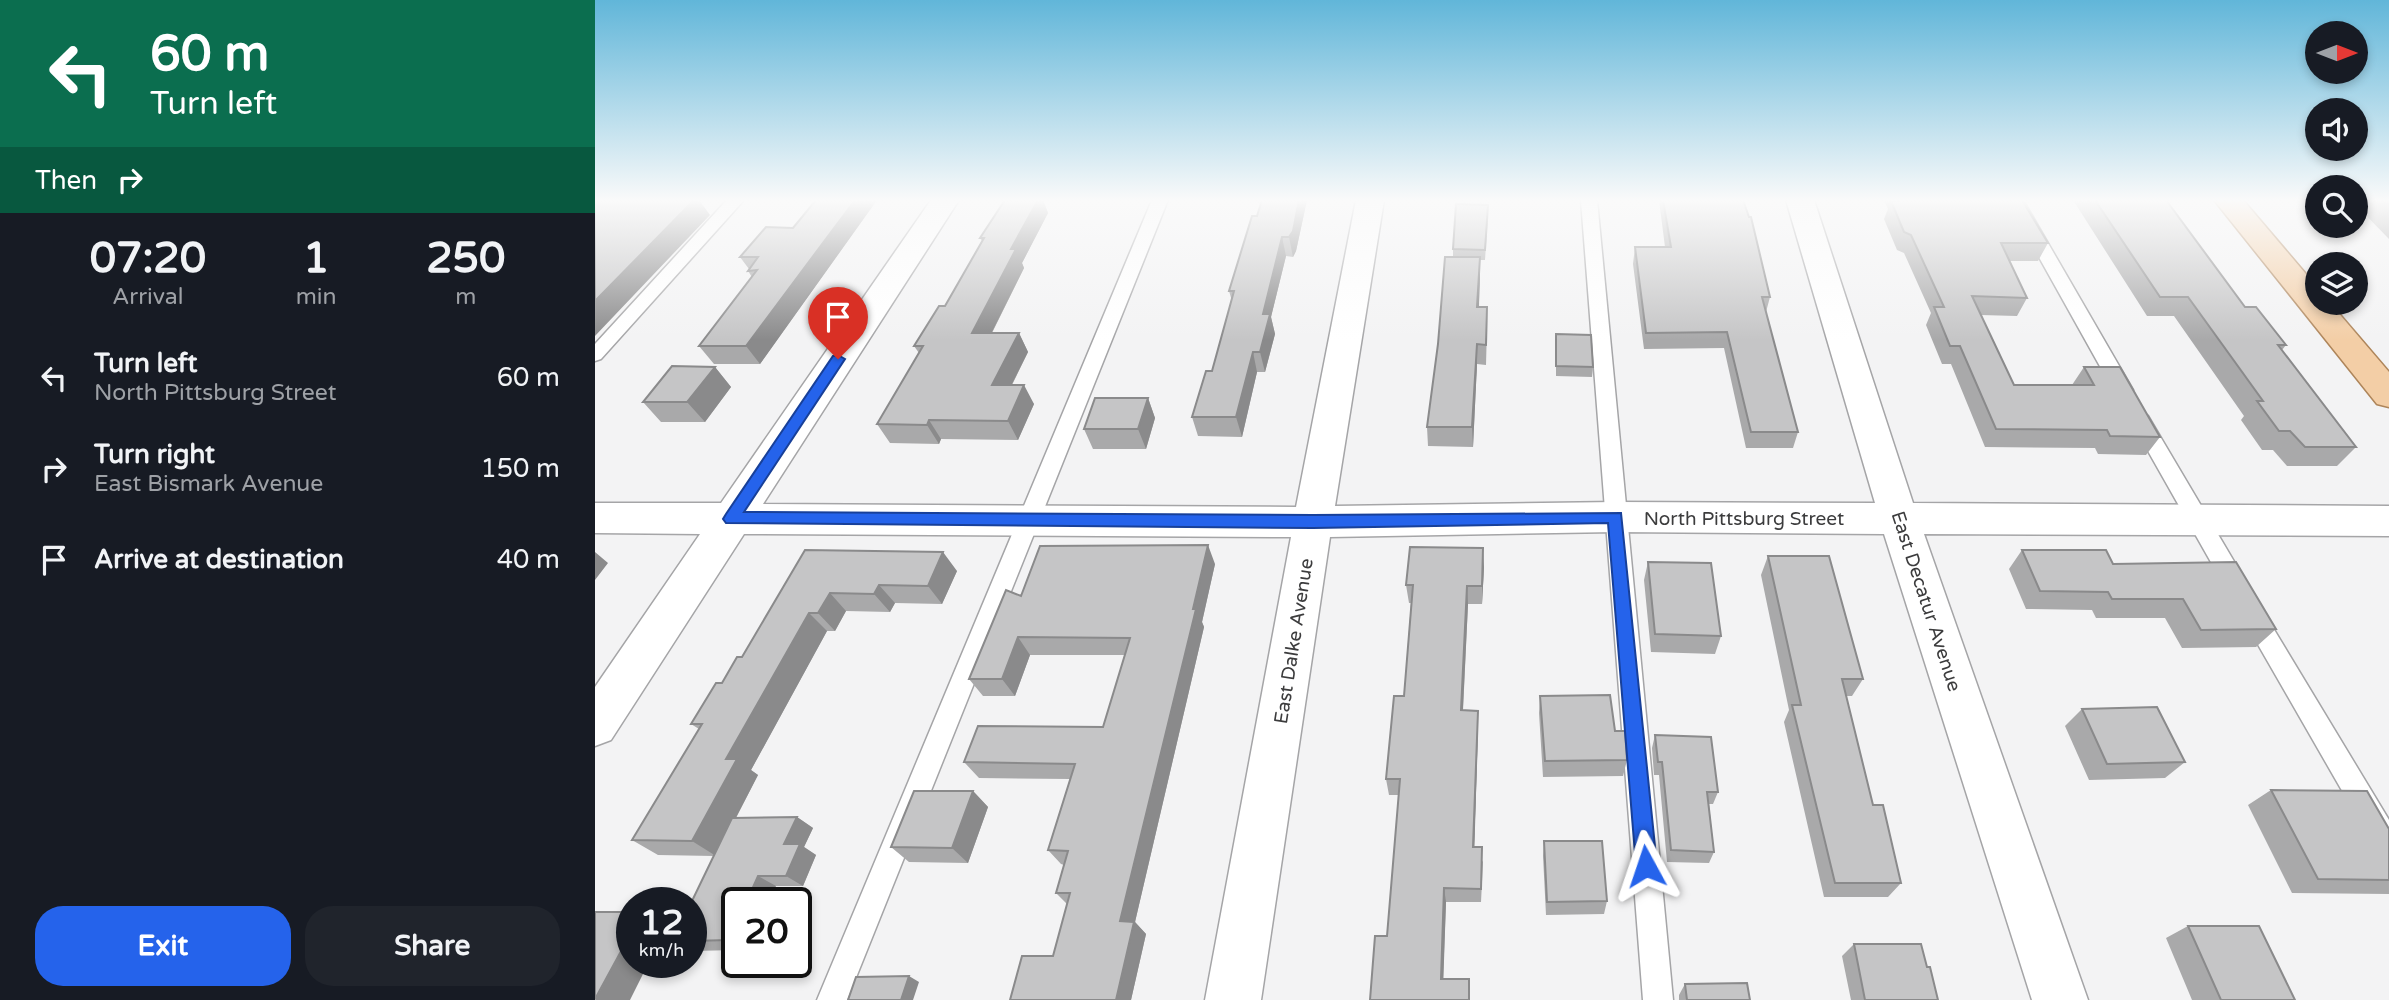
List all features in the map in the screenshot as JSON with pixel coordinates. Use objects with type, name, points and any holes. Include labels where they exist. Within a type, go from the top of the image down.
[{"type":"main road","points":[[2267,247],[2389,395]]},
{"type":"street","points":[[595,725],[914,247]]},
{"type":"street","name":"East Dalke Avenue","points":[[1233,1000],[1362,247]]},
{"type":"street","name":"East Decatur Avenue","points":[[1814,247],[1899,519],[2060,1000]]},
{"type":"street","name":"North Pittsburg Street","points":[[595,518],[1313,522],[1616,517],[2389,522]]},
{"type":"lane","points":[[595,355],[694,247]]},
{"type":"lane","points":[[832,1000],[1141,247]]},
{"type":"lane","points":[[1593,247],[1658,1000]]},
{"type":"lane","points":[[2042,247],[2197,520],[2389,845]]},
{"type":"building","points":[[595,247],[648,247],[595,301]]},
{"type":"building","points":[[749,247],[820,247],[746,346],[699,346],[757,270],[748,271],[758,257],[740,257]]},
{"type":"building","points":[[979,247],[1016,249],[972,333],[1019,333],[992,385],[1024,385],[1008,421],[929,420],[927,425],[877,424],[923,346],[914,346],[939,306],[945,306]]},
{"type":"building","points":[[1243,247],[1280,247],[1263,314],[1270,314],[1260,352],[1253,352],[1236,417],[1192,417],[1206,371],[1212,371],[1234,291],[1229,291]]},
{"type":"building","points":[[1453,247],[1485,247],[1485,250],[1453,249]]},
{"type":"building","points":[[1635,247],[1758,247],[1770,297],[1762,297],[1798,432],[1751,432],[1727,332],[1646,333]]},
{"type":"building","points":[[1916,247],[2003,247],[2027,298],[1972,296],[2014,385],[2094,385],[2084,367],[2120,367],[2160,437],[2110,436],[2107,430],[1996,429],[1960,346],[1950,346],[1934,307],[1944,307]]},
{"type":"building","points":[[2126,247],[2200,247],[2245,307],[2256,307],[2286,345],[2278,345],[2356,447],[2305,447],[2290,431],[2279,431],[2257,401],[2263,401],[2188,297],[2160,297]]},
{"type":"building","points":[[1445,257],[1480,257],[1477,307],[1487,307],[1486,345],[1477,344],[1472,427],[1427,427],[1438,344]]},
{"type":"building","points":[[1556,334],[1591,335],[1593,367],[1556,366]]},
{"type":"building","points":[[672,366],[715,367],[687,402],[643,402]]},
{"type":"building","points":[[1095,398],[1148,398],[1138,429],[1084,429]]},
{"type":"building","points":[[1208,545],[1193,609],[1196,609],[1120,921],[1134,922],[1116,1000],[1010,1000],[1022,956],[1053,956],[1070,893],[1056,893],[1068,851],[1048,850],[1075,764],[964,762],[978,726],[1103,727],[1130,638],[1018,637],[1002,679],[969,679],[1006,590],[1021,596],[1040,546]]},
{"type":"building","points":[[1410,547],[1483,548],[1482,586],[1467,586],[1461,710],[1478,711],[1473,847],[1482,847],[1481,889],[1444,888],[1441,979],[1469,979],[1469,1000],[1370,1000],[1375,936],[1387,936],[1400,779],[1386,779],[1394,696],[1404,696],[1413,585],[1406,585]]},
{"type":"building","points":[[805,550],[943,552],[928,586],[879,585],[874,594],[830,593],[818,613],[809,613],[726,759],[737,759],[692,841],[632,840],[702,724],[691,724],[716,683],[722,683],[737,657],[742,657]]},
{"type":"building","points":[[2022,550],[2106,550],[2113,564],[2236,562],[2276,629],[2201,630],[2183,599],[2112,599],[2108,592],[2040,591]]},
{"type":"building","points":[[1768,556],[1829,556],[1863,679],[1842,679],[1873,805],[1883,805],[1901,883],[1835,883],[1792,705],[1801,705]]},
{"type":"building","points":[[1648,562],[1711,563],[1721,636],[1655,634]]},
{"type":"building","points":[[1610,695],[1615,731],[1625,731],[1627,760],[1545,761],[1540,696]]},
{"type":"building","points":[[2157,707],[2185,762],[2107,764],[2082,709]]},
{"type":"building","points":[[1655,735],[1711,737],[1718,792],[1707,792],[1714,852],[1671,850],[1662,762],[1658,762]]},
{"type":"building","points":[[2271,790],[2367,791],[2389,829],[2389,880],[2318,879]]},
{"type":"building","points":[[914,791],[973,791],[952,848],[891,847]]},
{"type":"building","points":[[797,817],[784,844],[800,844],[786,876],[758,876],[753,887],[721,887],[721,940],[707,941],[707,887],[699,887],[732,818]]},
{"type":"building","points":[[1544,841],[1602,841],[1607,901],[1547,902]]},
{"type":"building","points":[[595,912],[616,912],[616,960],[595,999]]},
{"type":"building","points":[[2188,926],[2259,926],[2295,1000],[2221,1000]]},
{"type":"building","points":[[1854,944],[1921,944],[1938,1000],[1865,1000]]},
{"type":"building","points":[[909,976],[901,1000],[848,1000],[856,977]]},
{"type":"building","points":[[1747,983],[1750,1000],[1687,1000],[1685,984]]},
{"type":"route","points":[[838,359],[731,519],[1313,522],[1616,517],[1646,866]]}]
